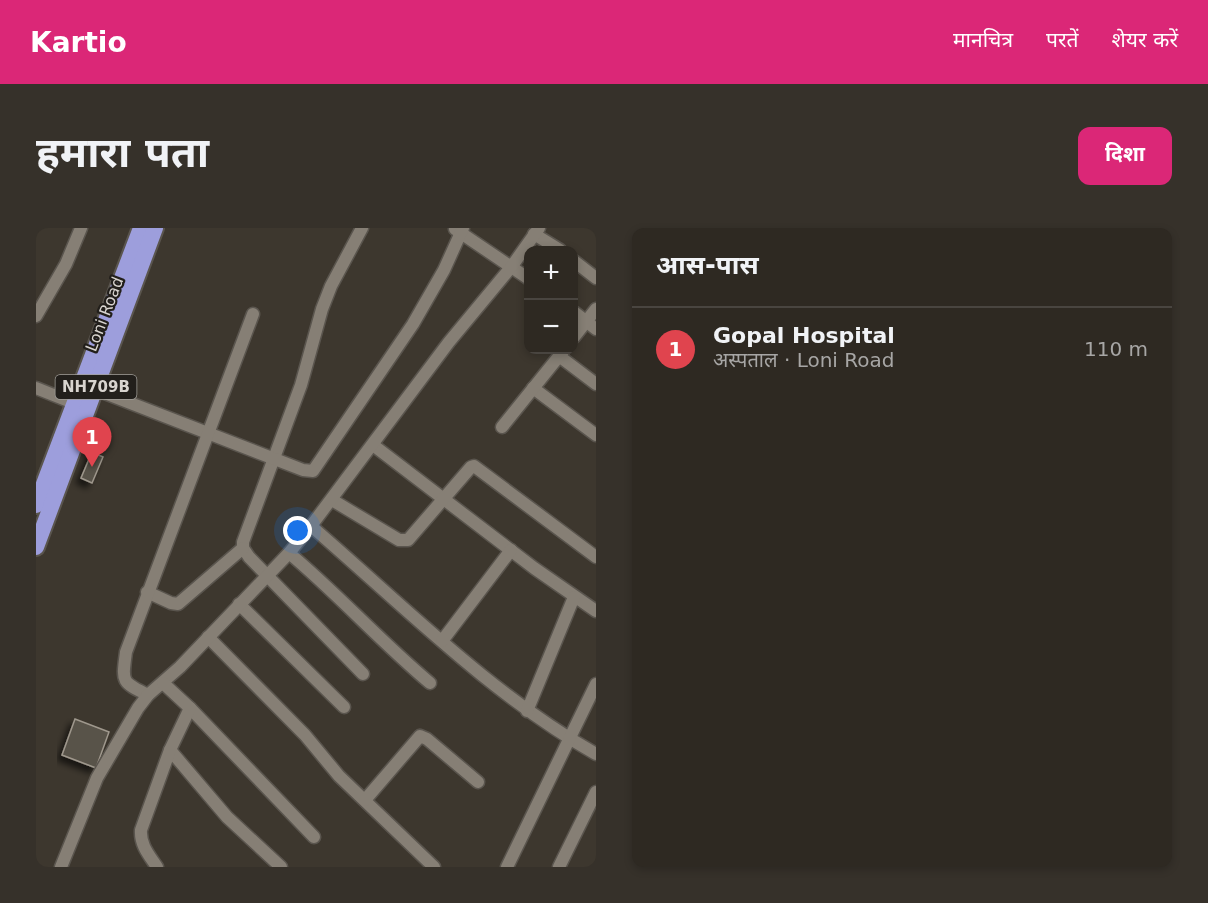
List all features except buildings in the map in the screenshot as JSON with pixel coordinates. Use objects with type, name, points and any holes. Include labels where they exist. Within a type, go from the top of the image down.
[{"type":"highway","name":"Loni Road","points":[[36,547],[141,228]]},
{"type":"highway","name":"Loni Road","points":[[88,387],[155,228]]},
{"type":"highway","name":"Loni Road","points":[[36,505],[81,406]]},
{"type":"street","points":[[36,316],[66,264],[81,228]]},
{"type":"street","points":[[147,592],[178,604],[243,549],[248,525],[302,385],[322,309],[331,286],[362,228]]},
{"type":"street","points":[[88,387],[308,472],[313,471],[413,324],[444,270],[460,229],[524,276]]},
{"type":"street","points":[[61,867],[97,778],[148,695],[180,668],[312,526],[449,342],[512,266],[537,231],[555,246]]},
{"type":"street","points":[[578,265],[596,278]]},
{"type":"street","points":[[578,334],[591,325],[596,309]]},
{"type":"street","points":[[148,695],[128,685],[124,677],[126,652],[253,314]]},
{"type":"street","points":[[578,316],[591,325]]},
{"type":"street","points":[[502,427],[559,354]]},
{"type":"street","points":[[563,354],[596,384]]},
{"type":"street","points":[[36,388],[81,406]]},
{"type":"street","points":[[533,388],[596,435]]},
{"type":"street","points":[[373,445],[574,597],[596,611]]},
{"type":"street","points":[[332,500],[404,541],[414,534],[471,466],[474,466],[596,557]]},
{"type":"street","points":[[312,526],[442,641],[527,711],[570,740],[596,754]]},
{"type":"street","points":[[243,549],[363,674]]},
{"type":"street","points":[[442,641],[511,550]]},
{"type":"street","points":[[289,553],[321,580],[401,659],[430,683]]},
{"type":"street","points":[[527,711],[574,597]]},
{"type":"street","points":[[239,604],[344,707]]},
{"type":"street","points":[[208,637],[305,735],[339,776],[434,867]]},
{"type":"street","points":[[163,683],[314,837]]},
{"type":"street","points":[[507,867],[596,684]]},
{"type":"street","points":[[157,867],[143,847],[140,837],[141,830],[170,750],[190,708]]},
{"type":"street","points":[[365,800],[420,736],[427,739],[478,782]]},
{"type":"street","points":[[170,750],[227,817],[280,867]]},
{"type":"street","points":[[559,867],[596,792]]},
{"type":"place","name":"Gopal Hospital","points":[[92,467]]}]
